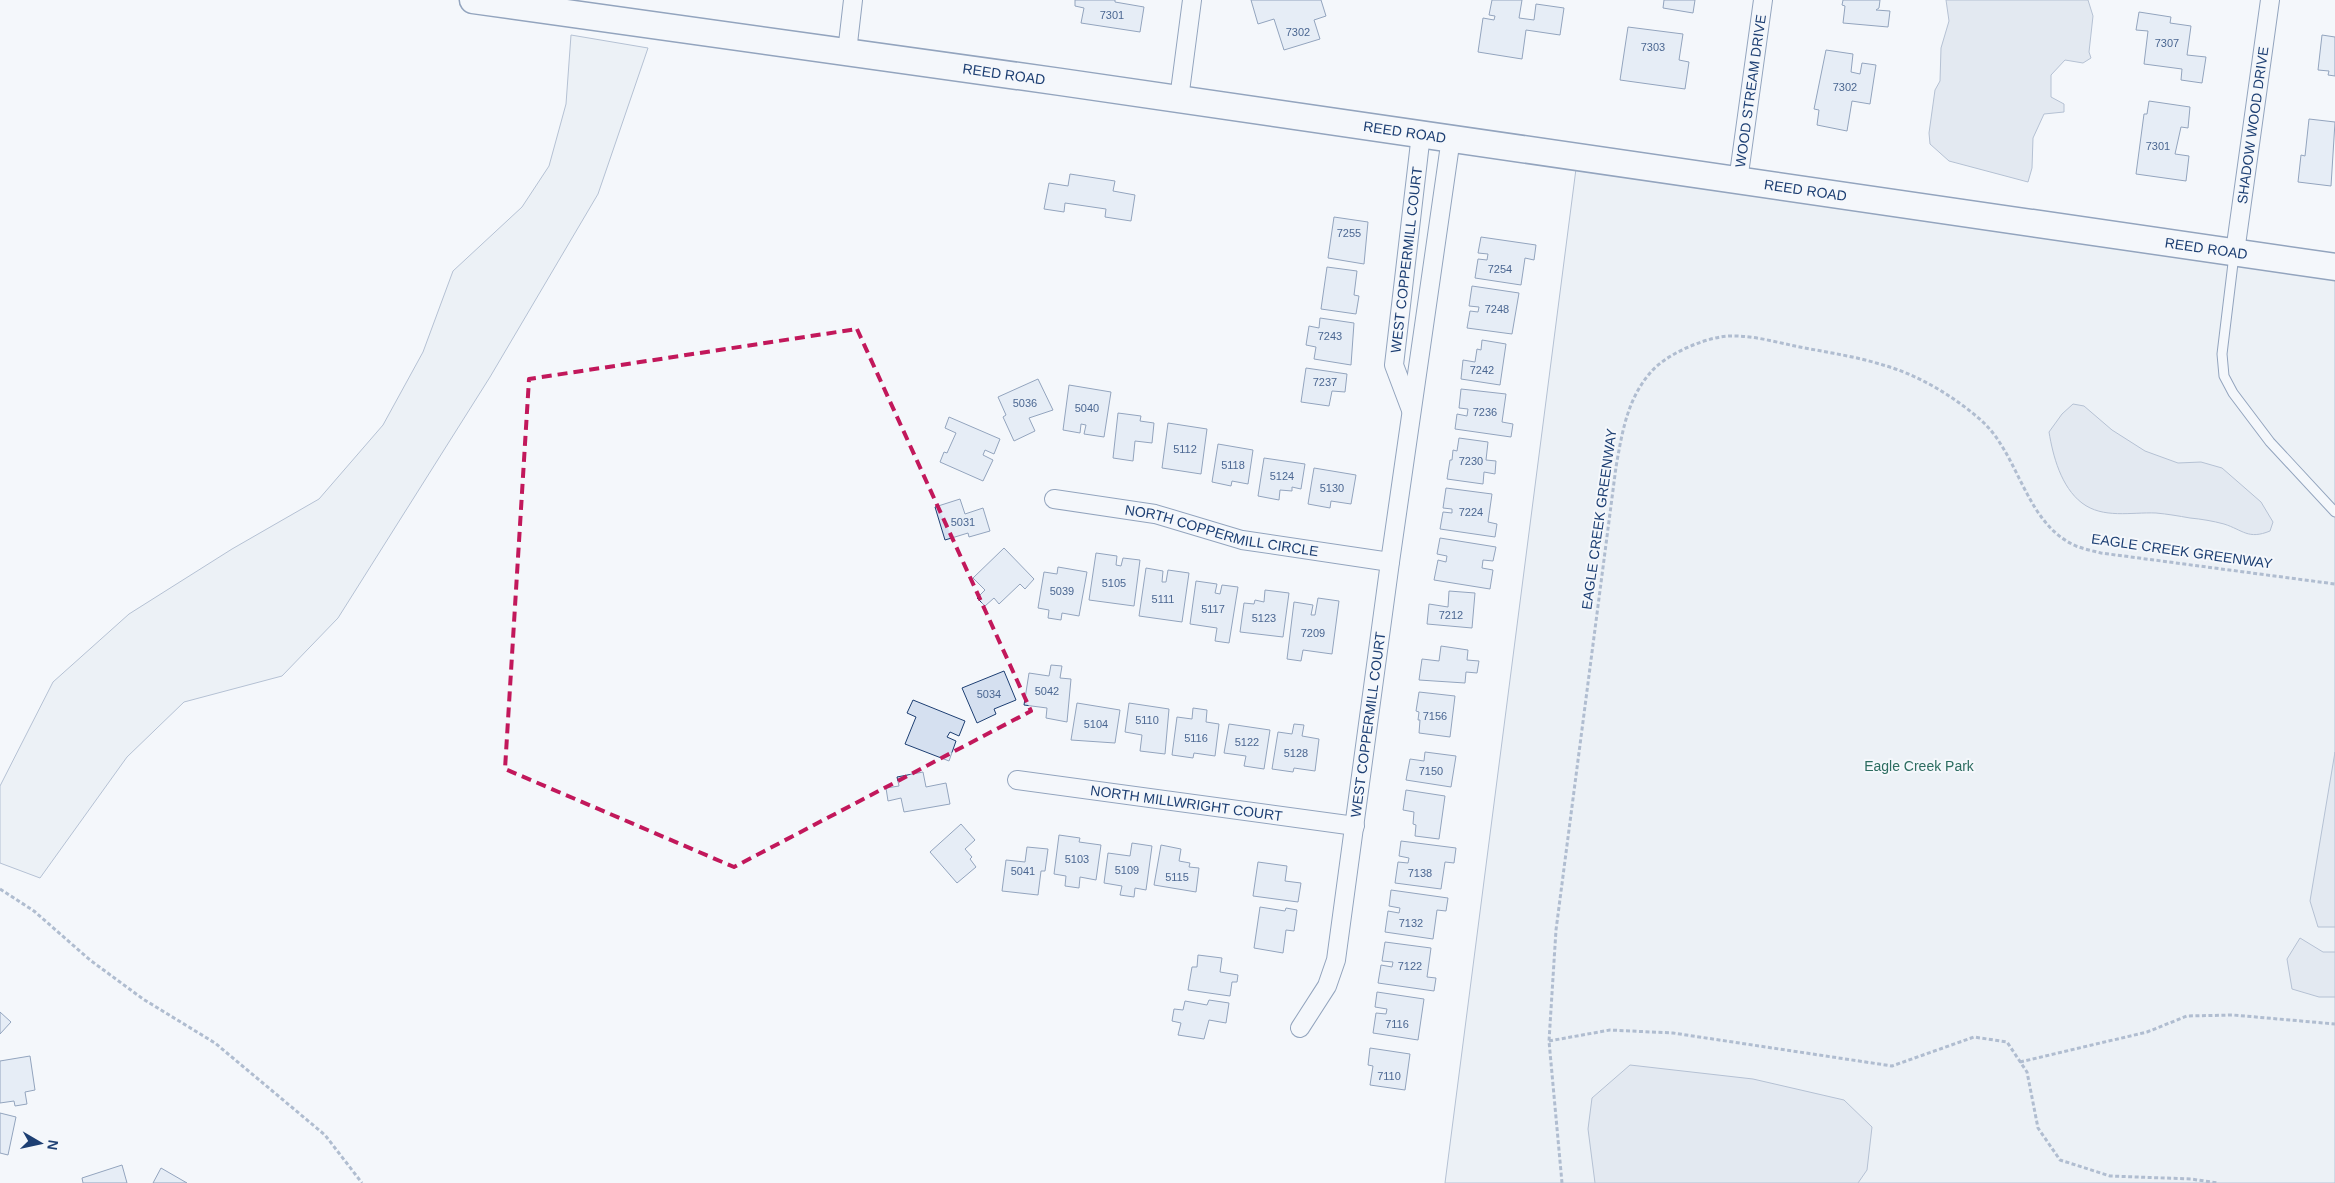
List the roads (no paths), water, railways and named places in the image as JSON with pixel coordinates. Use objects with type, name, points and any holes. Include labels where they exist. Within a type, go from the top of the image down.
[{"type":"main road","name":"REED ROAD","points":[[474,0],[1451,138],[2335,267]]},
{"type":"street","points":[[847,52],[853,0]]},
{"type":"street","points":[[1179,99],[1192,0]]},
{"type":"street","name":"WOOD STREAM DRIVE","points":[[1738,181],[1763,0]]},
{"type":"street","name":"SHADOW WOOD DRIVE","points":[[2235,252],[2270,0]]},
{"type":"street","name":"WEST COPPERMILL COURT","points":[[1412,413],[1394,365],[1420,134]]},
{"type":"street","name":"WEST COPPERMILL COURT","points":[[1300,1028],[1327,986],[1336,960],[1356,826],[1390,562],[1451,138]]},
{"type":"street","name":"NORTH COPPERMILL CIRCLE","points":[[1054,499],[1155,514],[1242,540],[1390,562]]},
{"type":"street","name":"NORTH MILLWRIGHT COURT","points":[[1017,780],[1356,826]]},
{"type":"lane","points":[[2235,252],[2222,354],[2224,376],[2233,393],[2270,442],[2335,512]]},
{"type":"park label","name":"Eagle Creek Park","points":[[1919,766]]}]
